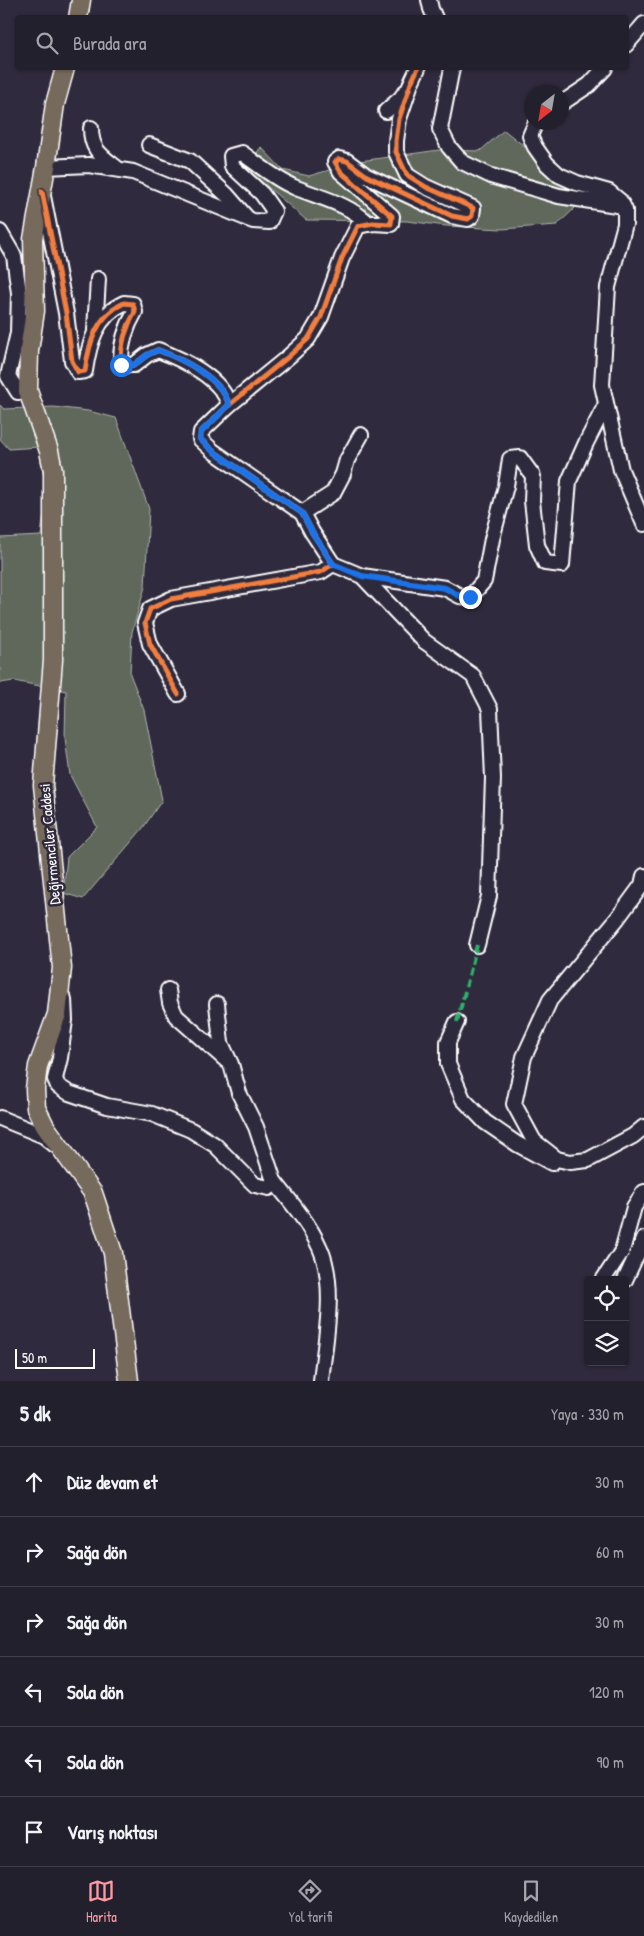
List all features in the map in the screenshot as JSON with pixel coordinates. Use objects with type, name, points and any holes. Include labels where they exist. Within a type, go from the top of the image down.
[{"type":"main road","points":[[78,15],[81,0]]},
{"type":"main road","name":"Değirmenciler Caddesi","points":[[64,70],[55,104],[33,239],[35,311],[29,351],[28,391],[49,451],[53,470],[53,660],[43,785],[62,968],[57,1014],[38,1066],[34,1089],[36,1108],[45,1126],[93,1193],[113,1254],[128,1381]]},
{"type":"street","points":[[629,41],[644,24]]},
{"type":"street","points":[[417,70],[399,119],[396,152],[407,175],[426,188],[473,208],[472,216],[468,219],[452,216],[367,176],[347,161],[339,159],[335,162],[341,172],[392,216],[391,224],[358,226],[342,258],[321,317],[308,339],[229,405],[201,432],[200,439],[213,451],[302,513],[333,564],[362,576],[445,588],[460,596],[470,597],[484,581],[492,539],[506,486],[510,459],[520,458],[533,476],[532,500],[538,544],[542,558],[545,563],[562,565],[569,481],[586,442],[606,404]]},
{"type":"street","points":[[452,70],[440,128],[449,147],[462,162],[491,176],[559,196],[623,206]]},
{"type":"street","points":[[569,98],[589,85],[603,70]]},
{"type":"street","points":[[386,111],[401,98],[411,83]]},
{"type":"street","points":[[91,128],[91,138],[95,150],[118,170]]},
{"type":"street","points":[[533,130],[530,136],[535,147],[547,164],[559,175],[577,183],[609,192],[625,210],[625,224],[608,287],[602,386],[621,470],[644,524]]},
{"type":"street","points":[[149,145],[190,161],[227,195],[248,220]]},
{"type":"street","points":[[46,167],[89,165],[132,172],[248,220],[268,222],[274,212],[262,194],[232,166],[230,156],[242,153],[272,175],[293,187],[329,199],[359,214],[369,224]]},
{"type":"street","points":[[42,190],[66,313],[72,362],[78,372],[85,371],[94,333],[98,279]]},
{"type":"street","points":[[0,232],[14,256],[19,292],[18,333],[8,376],[18,392],[28,391]]},
{"type":"street","points":[[94,333],[105,315],[115,307],[124,303],[133,304],[136,312],[124,333],[120,356],[121,365],[134,365],[147,355],[158,350],[174,356],[208,376],[227,397],[229,405]]},
{"type":"street","points":[[302,513],[333,493],[343,474],[347,460],[361,435]]},
{"type":"street","points":[[178,694],[150,644],[145,623],[150,609],[171,599],[321,572],[333,564]]},
{"type":"street","points":[[362,576],[424,641],[473,676],[490,709],[493,778],[490,896],[477,945]]},
{"type":"street","points":[[588,1160],[570,1162],[557,1159],[534,1141],[514,1104],[524,1057],[550,1000],[617,919],[642,885],[644,876]]},
{"type":"street","points":[[62,968],[65,1020],[55,1079],[58,1086],[69,1093],[107,1106],[152,1114],[191,1130],[215,1146],[255,1185],[269,1188],[274,1181]]},
{"type":"street","points":[[168,990],[170,1003],[176,1016],[231,1064]]},
{"type":"street","points":[[217,1004],[221,1043],[231,1064],[239,1093],[256,1126],[274,1181],[298,1211],[320,1248],[328,1277],[328,1309],[321,1381]]},
{"type":"street","points":[[457,1022],[448,1042],[448,1064],[463,1099],[485,1122],[548,1162],[577,1170],[588,1160],[633,1136],[644,1127]]},
{"type":"street","points":[[0,1118],[44,1136],[65,1154]]},
{"type":"street","points":[[605,1276],[622,1251],[634,1207],[644,1192]]},
{"type":"street","points":[[627,1276],[644,1239]]},
{"type":"shaded area","points":[[504,130],[524,146],[550,174],[574,189],[575,208],[557,225],[502,229],[446,226],[407,221],[306,220],[246,168],[261,147],[283,170],[309,176],[360,161],[439,150],[480,151]]},
{"type":"shaded area","points":[[0,405],[4,409],[54,407],[88,411],[116,418],[149,509],[145,587],[132,632],[130,674],[144,710],[162,800],[143,828],[83,899],[63,893],[67,857],[97,827],[70,775],[65,738],[66,691],[14,681],[0,683],[0,538],[41,536],[46,493],[39,447],[9,449],[0,439]]},
{"type":"marked path","points":[[457,1022],[477,945]]},
{"type":"cycle path","points":[[229,405],[308,339],[321,317],[342,258],[358,226],[373,223],[391,224],[392,216],[341,172],[335,162],[339,159],[347,161],[367,176],[452,216],[468,219],[472,216],[473,208],[426,187],[407,175],[396,152],[399,119],[417,70]]},
{"type":"cycle path","points":[[42,191],[66,313],[72,361],[78,372],[85,371],[89,350],[100,323],[114,309],[124,303],[133,304],[135,312],[124,337],[121,365],[134,365],[147,355],[158,350],[189,364],[210,378],[225,395],[229,405],[201,432],[200,439],[213,451],[302,513],[333,564],[321,572],[171,599],[150,609],[145,623],[150,644],[178,694]]},
{"type":"route","points":[[121,365],[134,365],[147,355],[158,350],[174,356],[208,376],[227,397],[229,405],[201,432],[200,439],[213,451],[302,513],[333,564],[362,576],[445,588],[460,596],[470,597]]}]
